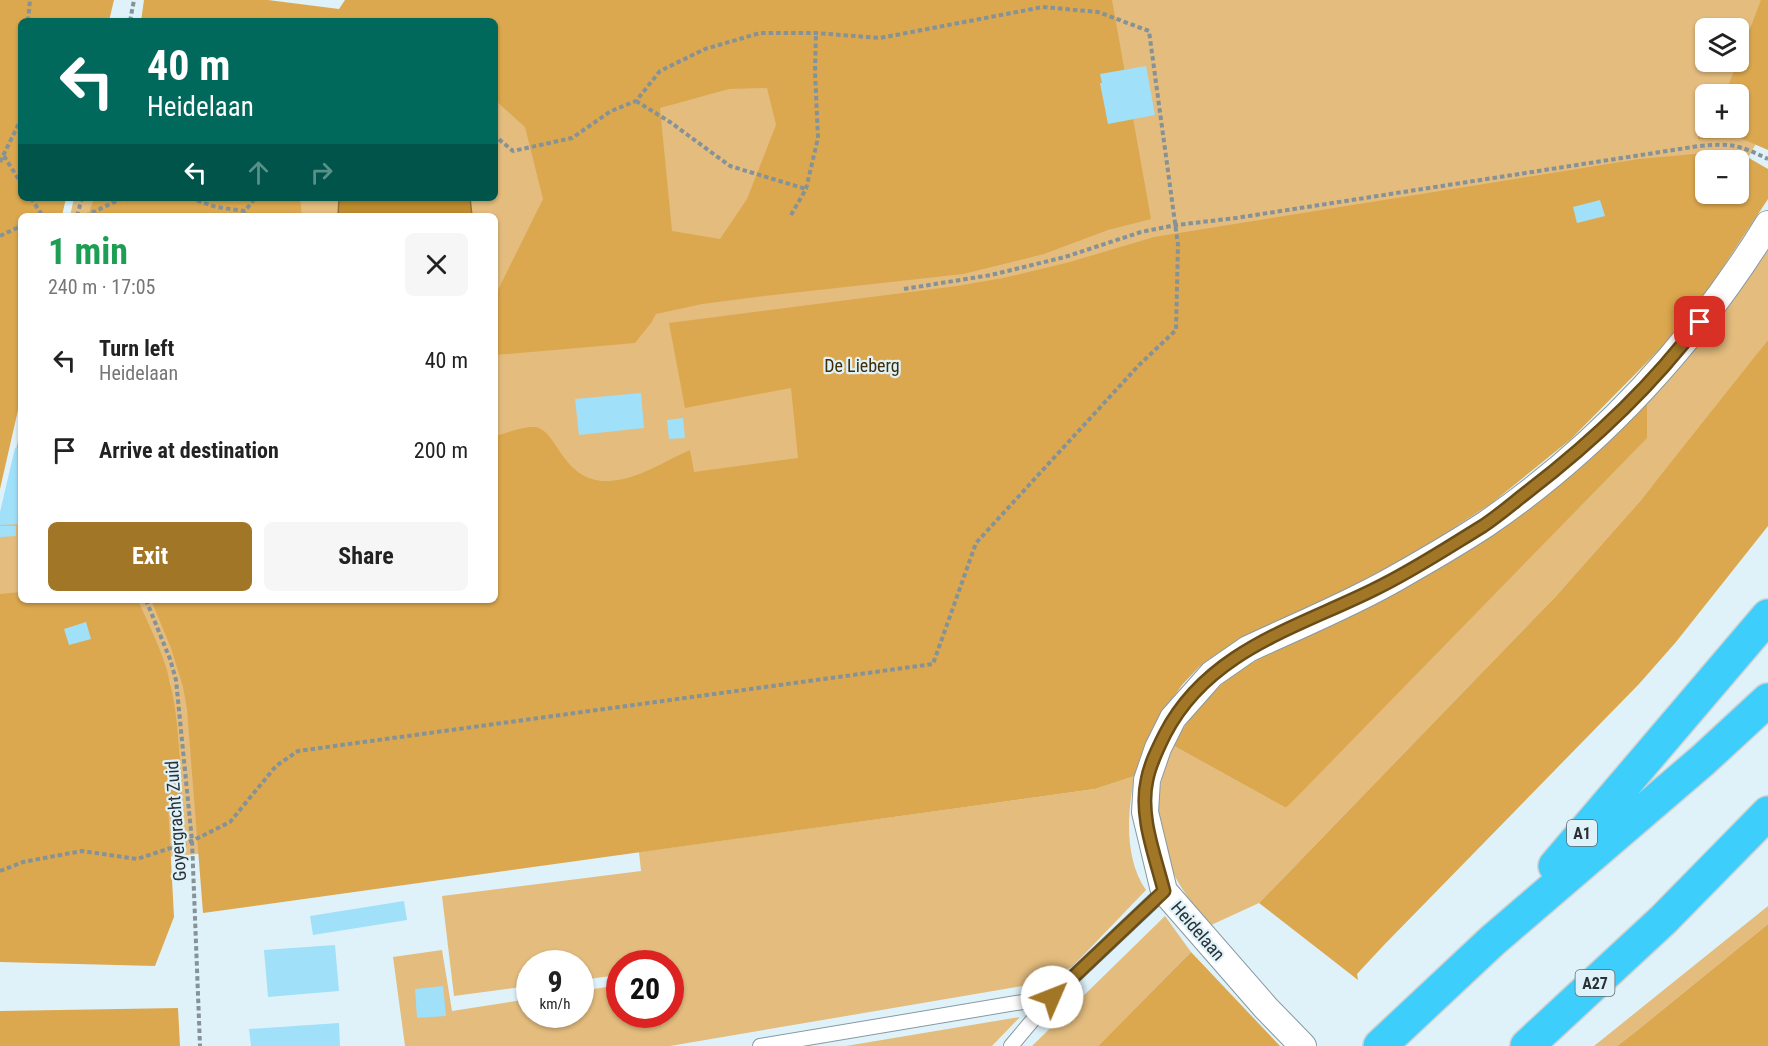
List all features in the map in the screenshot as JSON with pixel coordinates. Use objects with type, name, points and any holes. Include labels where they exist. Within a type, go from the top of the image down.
[{"type":"highway","name":"A1","points":[[1492,940],[1768,616]]},
{"type":"highway","points":[[1380,1046],[1492,940],[1703,760],[1768,700]]},
{"type":"highway","name":"A27","points":[[1527,1046],[1663,920],[1768,813]]},
{"type":"highway","name":"A27","points":[[1663,920],[1768,845]]},
{"type":"street","name":"Heidelaan","points":[[1303,1046],[1266,1008],[1164,891],[1145,812],[1147,780],[1158,748],[1173,718],[1212,674],[1248,649],[1396,578],[1486,524],[1548,477],[1613,418],[1676,354],[1724,290],[1768,224]]},
{"type":"lane","points":[[1011,1046],[1052,997],[1164,891]]},
{"type":"lane","points":[[760,1046],[1052,997]]},
{"type":"path","points":[[28,18],[30,0]]},
{"type":"path","points":[[131,18],[134,0]]},
{"type":"path","points":[[0,871],[23,862],[82,851],[137,859],[192,842],[230,822],[276,766],[298,751],[933,664],[976,543],[1138,366],[1176,330],[1178,245],[1149,31],[1098,12],[1043,7],[880,38],[816,33],[760,33],[705,49],[660,71],[636,101],[611,111],[572,138],[513,151],[498,138]]},
{"type":"path","points":[[791,215],[806,189],[818,138],[816,33]]},
{"type":"path","points":[[636,101],[670,122],[730,166],[806,189]]},
{"type":"path","points":[[0,162],[18,126]]},
{"type":"path","points":[[904,289],[991,275],[1065,257],[1141,232],[1176,225],[1236,218],[1700,146],[1725,144],[1743,147],[1768,159]]},
{"type":"path","points":[[4,156],[18,178]]},
{"type":"path","points":[[92,213],[117,201]]},
{"type":"path","points":[[199,201],[216,207],[245,211],[253,201]]},
{"type":"path","points":[[0,236],[18,227]]},
{"type":"path","name":"Goyergracht Zuid","points":[[147,603],[176,680],[192,842],[200,1046]]},
{"type":"green space","points":[[0,0],[114,0],[110,18],[18,18],[18,201],[65,201],[63,213],[18,213],[18,410],[0,489]]},
{"type":"green space","points":[[144,0],[268,0],[339,9],[345,0],[1112,0],[1151,219],[1108,230],[1044,254],[963,274],[702,304],[656,314],[635,343],[498,355],[498,290],[543,199],[525,127],[498,103],[498,18],[141,18]],"holes":[[[767,88],[776,125],[747,199],[720,239],[672,231],[660,108],[729,89]]]},
{"type":"green space","name":"De Lieberg","points":[[434,0],[1768,0],[1768,123],[1749,156],[1749,150],[1695,150],[1695,201],[1197,529],[1094,763],[0,874],[0,799],[183,801],[178,734],[170,681],[139,603],[498,603],[498,213],[71,213],[73,201],[498,201],[498,18],[486,18]]},
{"type":"green space","points":[[1761,0],[1768,0],[1768,150],[1740,138],[1749,138],[1749,84],[1729,84],[1733,72],[1749,72],[1749,31]]},
{"type":"green space","points":[[1695,154],[1695,204],[1749,204],[1749,158],[1768,169],[1768,199],[1706,293],[1663,346],[1571,439],[1492,503],[1420,550],[1238,641],[1199,667],[1182,685],[1156,723],[1140,758],[1135,776],[1095,789],[203,913],[187,709],[171,648],[152,603],[498,603],[498,435],[530,427],[543,430],[571,466],[581,474],[593,479],[609,481],[630,477],[651,469],[690,450],[694,472],[798,458],[791,388],[685,408],[669,323],[957,286],[1070,262],[1154,237],[1639,159]]},
{"type":"green space","points":[[93,201],[300,201],[302,213],[89,213]]},
{"type":"green space","points":[[1768,250],[1768,340],[1718,406],[1641,500],[1556,596],[1259,903],[1209,926],[1177,880],[1163,847],[1159,830],[1158,813],[1162,780],[1174,746],[1286,808],[1683,361],[1730,304]]},
{"type":"green space","points":[[1768,340],[1768,526],[1676,642],[1639,684],[1384,945],[1357,974],[1358,980],[1259,903],[1556,596],[1641,500]]},
{"type":"green space","points":[[1647,401],[1647,438],[1286,808],[1174,746],[1196,710],[1230,676],[1265,655],[1372,605],[1436,570]]},
{"type":"green space","points":[[18,441],[18,593],[0,596],[0,520]]},
{"type":"green space","points":[[18,592],[18,603],[139,603],[156,640],[170,682],[175,711],[183,801],[168,803],[174,917],[155,966],[0,962],[0,594]]},
{"type":"green space","points":[[1135,776],[1130,804],[1129,834],[1134,864],[1146,890],[1073,966],[1046,982],[670,1046],[405,1046],[393,957],[442,950],[452,1011],[516,1001],[516,1028],[594,1028],[594,989],[606,987],[606,1028],[684,1028],[684,950],[606,950],[606,977],[594,978],[594,950],[516,950],[516,988],[454,996],[442,896],[641,871],[639,852],[1095,789]]},
{"type":"green space","points":[[1768,906],[1768,924],[1634,1033],[1617,1046],[1594,1046]]},
{"type":"green space","points":[[1165,916],[1191,952],[1098,1046],[1032,1046]]},
{"type":"green space","points":[[1768,924],[1768,1046],[1617,1046],[1634,1033]]},
{"type":"green space","points":[[1191,952],[1280,1046],[1098,1046]]},
{"type":"green space","points":[[178,1008],[180,1046],[0,1046],[0,1011]]},
{"type":"green space","points":[[1020,1017],[992,1046],[846,1046]]},
{"type":"shaded area","points":[[339,201],[470,201],[472,213],[338,213]]},
{"type":"building","points":[[1146,66],[1155,115],[1108,124],[1100,74]]},
{"type":"building","points":[[1600,200],[1605,216],[1577,223],[1573,207]]},
{"type":"building","points":[[641,393],[644,428],[579,435],[575,399]]},
{"type":"building","points":[[683,418],[685,438],[669,439],[667,420]]},
{"type":"building","points":[[15,448],[18,448],[18,524],[0,525],[0,512]]},
{"type":"building","points":[[0,526],[16,526],[16,536],[0,537]]},
{"type":"building","points":[[86,622],[91,639],[69,645],[64,629]]},
{"type":"building","points":[[404,901],[407,920],[313,935],[310,916]]},
{"type":"building","points":[[335,945],[339,991],[268,997],[264,950]]},
{"type":"building","points":[[443,986],[446,1016],[417,1018],[415,989]]},
{"type":"building","points":[[339,1023],[340,1046],[251,1046],[249,1029]]},
{"type":"route","points":[[1052,997],[1164,891],[1145,812],[1147,780],[1158,748],[1173,718],[1212,674],[1248,649],[1374,590],[1486,524],[1548,477],[1613,418],[1676,354],[1700,322]]}]
